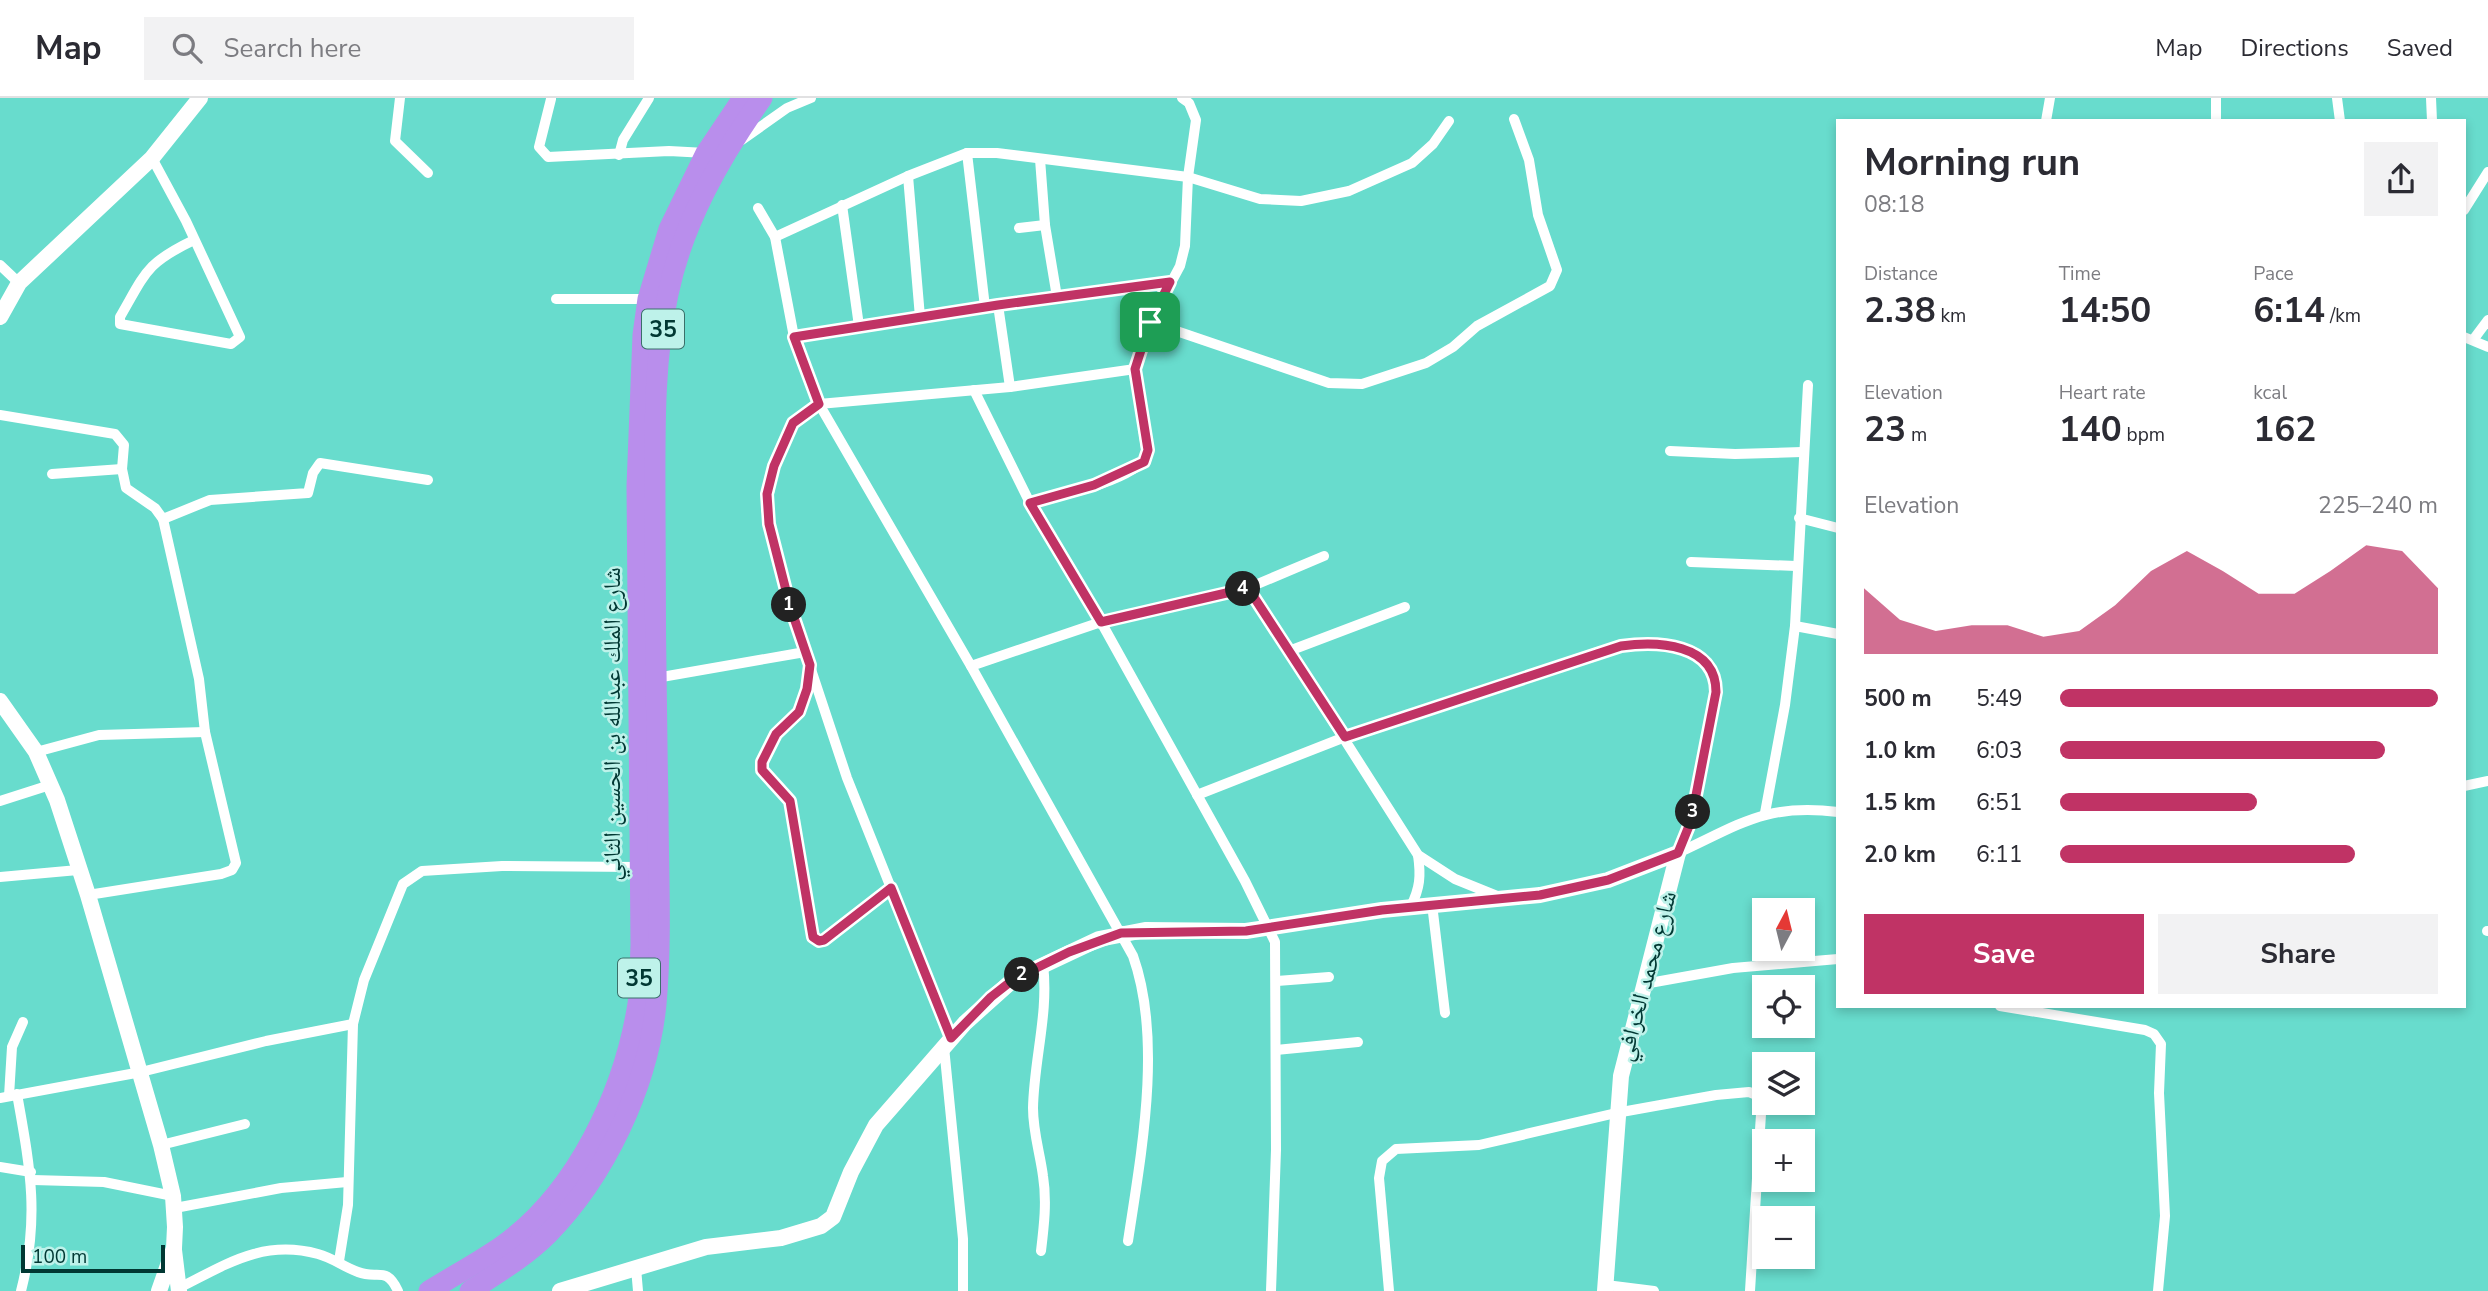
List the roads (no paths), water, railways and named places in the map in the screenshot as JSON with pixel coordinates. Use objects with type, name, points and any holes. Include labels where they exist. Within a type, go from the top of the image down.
[{"type":"highway","name":"شارع الملك عبدالله بن الحسين الثاني","points":[[429,1291],[503,1245],[528,1223],[571,1171],[605,1113],[620,1078],[638,1004],[639,867],[647,623],[639,367],[648,299],[669,229],[716,152],[743,98]]},
{"type":"highway","name":"شارع الملك عبدالله بن الحسين الثاني","points":[[647,582],[656,423],[668,295],[682,243],[716,152],[762,98]]},
{"type":"highway","name":"شارع الملك عبدالله بن الحسين الثاني","points":[[470,1291],[520,1258],[548,1235],[572,1206],[607,1151],[639,1078],[652,1026],[657,984],[656,678],[647,623]]},
{"type":"street","points":[[0,317],[19,283],[152,158],[200,98]]},
{"type":"street","points":[[400,98],[395,141],[428,173]]},
{"type":"street","points":[[619,155],[623,140],[649,98]]},
{"type":"street","points":[[551,99],[540,137],[542,154],[555,158],[669,151],[716,152],[787,108],[811,98]]},
{"type":"street","points":[[2046,119],[2050,98]]},
{"type":"street","points":[[2216,98],[2216,119]]},
{"type":"street","points":[[2337,98],[2340,119]]},
{"type":"street","points":[[2431,98],[2432,119]]},
{"type":"street","points":[[1030,503],[1094,485],[1144,462],[1148,450],[1135,369],[1150,322],[1180,266],[1185,246],[1188,177],[1196,120],[1187,100]]},
{"type":"street","points":[[1150,322],[1329,383],[1362,384],[1426,363],[1478,326],[1550,286],[1555,278],[1557,270],[1538,215],[1529,160],[1514,119]]},
{"type":"street","points":[[775,237],[908,176],[968,153],[997,153],[1188,177],[1260,199],[1301,201],[1334,196],[1412,163],[1433,144],[1449,121]]},
{"type":"street","points":[[968,153],[985,307]]},
{"type":"street","points":[[152,158],[194,240],[240,337],[231,344],[221,343],[120,324],[120,317],[151,265],[162,256],[194,240]]},
{"type":"street","points":[[1041,159],[1045,225],[1057,297]]},
{"type":"street","points":[[2466,207],[2488,172]]},
{"type":"street","points":[[908,176],[920,317]]},
{"type":"street","points":[[842,205],[859,326]]},
{"type":"street","points":[[758,208],[775,237],[794,337],[819,404],[971,666],[1121,933],[1137,967],[1146,1037],[1144,1133],[1128,1241]]},
{"type":"street","points":[[1019,229],[1045,225]]},
{"type":"street","points":[[0,265],[19,283]]},
{"type":"street","points":[[794,337],[998,305],[1170,282]]},
{"type":"street","points":[[556,299],[648,299]]},
{"type":"street","points":[[998,305],[1010,387]]},
{"type":"street","points":[[2488,320],[2469,339],[2488,347]]},
{"type":"street","points":[[963,1291],[962,1228],[947,1042],[848,778],[790,606],[766,509],[774,466],[793,423],[819,404],[1010,387],[1135,369]]},
{"type":"street","points":[[1765,813],[1785,705],[1795,626],[1798,518],[1808,385]]},
{"type":"street","points":[[975,390],[1030,503],[1101,622],[1270,928],[1275,942],[1277,982],[1271,1291]]},
{"type":"street","points":[[0,415],[115,434],[124,444],[122,469],[126,488],[155,508],[163,519],[199,679],[205,732],[230,830],[236,863],[232,870],[88,895]]},
{"type":"street","points":[[1670,451],[1735,454],[1802,452]]},
{"type":"street","points":[[163,519],[210,500],[308,493],[313,472],[320,463],[428,480]]},
{"type":"street","points":[[52,474],[122,469]]},
{"type":"street","points":[[1798,518],[1836,528]]},
{"type":"street","points":[[971,666],[1101,622],[1248,588],[1324,556]]},
{"type":"street","points":[[1691,562],[1796,566]]},
{"type":"street","points":[[1248,588],[1418,855],[1421,875],[1419,891],[1410,906]]},
{"type":"street","points":[[1289,651],[1405,607]]},
{"type":"street","points":[[1795,626],[1836,635]]},
{"type":"street","name":"شارع محمد الخرافي","points":[[1197,795],[1345,737],[1621,646],[1646,643],[1692,652],[1707,664],[1716,677],[1716,692],[1691,821],[1678,853],[1628,1040],[1616,1113],[1606,1288]]},
{"type":"street","points":[[656,678],[805,652]]},
{"type":"street","points":[[810,665],[807,689],[799,712],[776,734],[762,762],[762,770],[790,801],[813,937],[819,941],[824,940],[891,888]]},
{"type":"street","points":[[0,701],[36,752],[88,895],[161,1145],[174,1202],[174,1248],[179,1289],[262,1249],[316,1253],[362,1273],[389,1276],[398,1291]]},
{"type":"street","points":[[36,752],[99,735],[205,732]]},
{"type":"street","points":[[2466,786],[2488,781]]},
{"type":"street","points":[[0,801],[50,785]]},
{"type":"street","points":[[560,1291],[706,1247],[781,1238],[821,1226],[833,1216],[856,1160],[876,1125],[947,1042],[1004,986],[1043,964],[1099,939],[1121,933],[1270,928],[1410,906],[1572,890],[1608,880],[1678,853],[1765,813],[1807,808],[1836,812]]},
{"type":"street","points":[[1418,855],[1455,879],[1498,897]]},
{"type":"street","points":[[339,1261],[348,1205],[353,1024],[364,980],[403,884],[410,876],[422,871],[502,866],[639,867]]},
{"type":"street","points":[[0,877],[78,870]]},
{"type":"street","points":[[1432,904],[1445,1013]]},
{"type":"street","points":[[1644,984],[1733,968],[1836,959]]},
{"type":"street","points":[[1041,1251],[1045,1216],[1044,1178],[1034,1135],[1033,1103],[1045,1002],[1043,964]]},
{"type":"street","points":[[1277,982],[1329,977]]},
{"type":"street","points":[[2012,1008],[2146,1030],[2161,1044],[2159,1093],[2165,1216],[2158,1291]]},
{"type":"street","points":[[21,1291],[29,1256],[32,1176],[8,1096],[12,1048],[23,1022]]},
{"type":"street","points":[[8,1096],[141,1072],[266,1041],[353,1024]]},
{"type":"street","points":[[1276,1050],[1358,1042]]},
{"type":"street","points":[[1389,1291],[1379,1178],[1379,1168],[1387,1154],[1406,1147],[1479,1145],[1616,1113],[1739,1092],[1759,1096],[1760,1139],[1750,1291]]},
{"type":"street","points":[[161,1145],[245,1124]]},
{"type":"street","points":[[0,1167],[32,1176],[112,1183],[174,1202],[347,1182]]},
{"type":"street","points":[[159,1291],[174,1248]]},
{"type":"street","points":[[636,1269],[638,1291]]},
{"type":"street","points":[[1606,1288],[1654,1291]]}]
